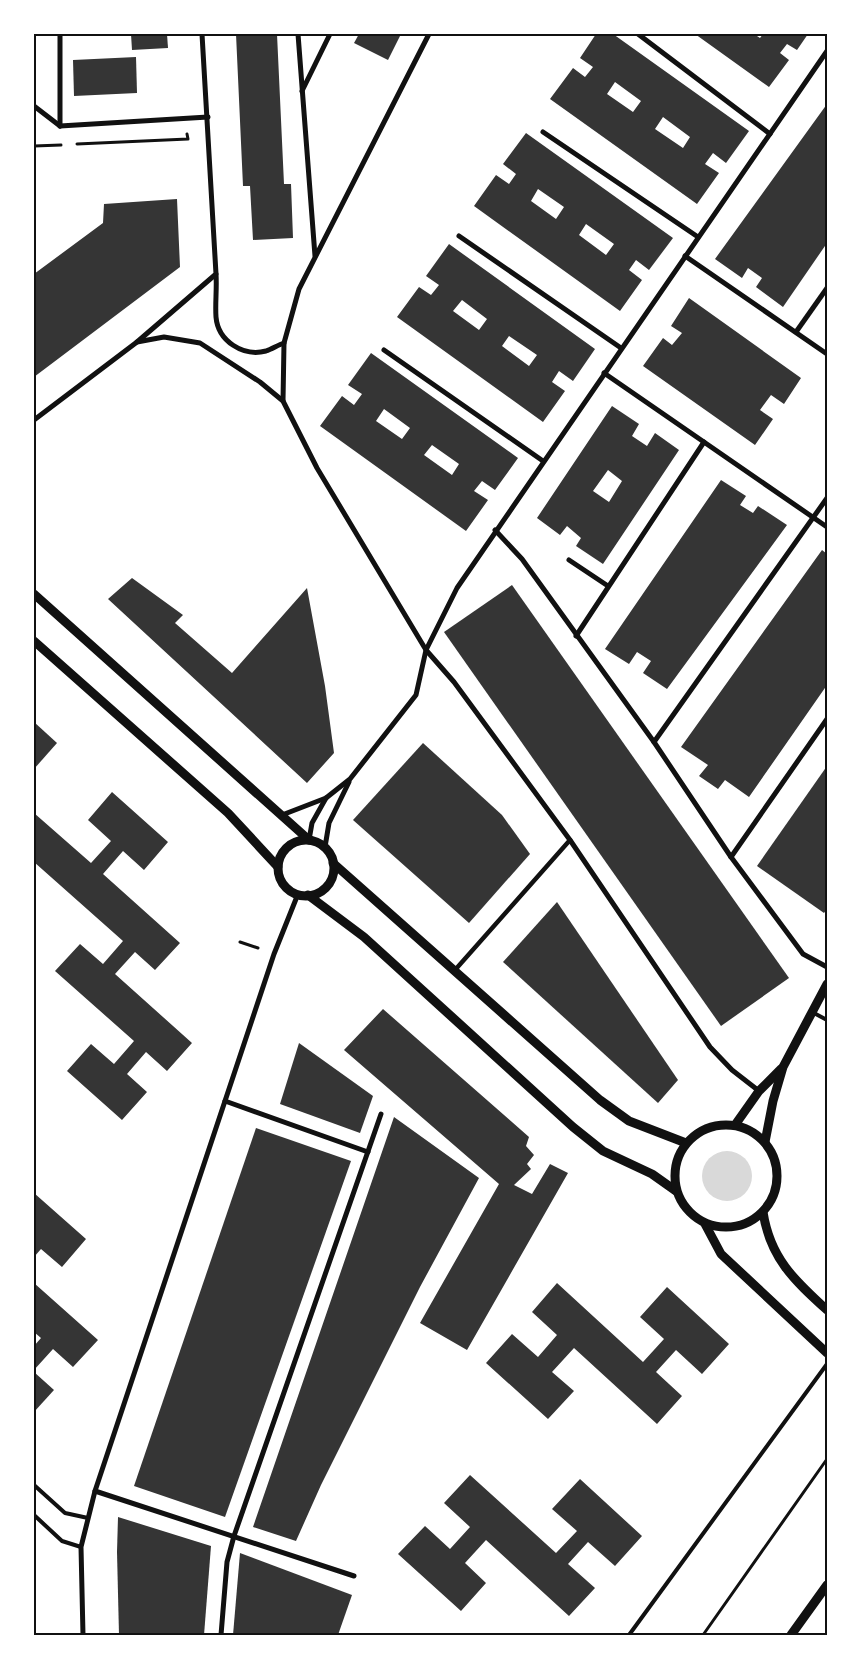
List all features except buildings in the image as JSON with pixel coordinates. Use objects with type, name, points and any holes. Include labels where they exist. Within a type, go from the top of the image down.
[{"type":"street","points":[[60,34],[60,126]]},
{"type":"street","points":[[202,34],[216,274],[216,317],[221,334],[236,348],[252,352],[266,351],[284,342]]},
{"type":"street","points":[[298,34],[315,257]]},
{"type":"street","points":[[302,92],[330,34]]},
{"type":"street","points":[[283,400],[284,342],[299,289],[429,34]]},
{"type":"street","points":[[638,34],[770,134]]},
{"type":"street","points":[[282,816],[326,798],[350,779],[416,695],[426,650],[457,588],[495,530],[827,51]]},
{"type":"street","points":[[34,106],[60,126],[208,117]]},
{"type":"street","points":[[543,132],[698,238]]},
{"type":"street","points":[[459,236],[621,348]]},
{"type":"street","points":[[684,256],[827,354]]},
{"type":"street","points":[[34,420],[137,342],[216,274]]},
{"type":"street","points":[[796,332],[827,288]]},
{"type":"street","points":[[137,342],[164,337],[200,343],[260,382],[283,400],[317,468],[426,650],[454,682],[570,840],[710,1048],[732,1070],[759,1090]]},
{"type":"street","points":[[384,350],[543,461]]},
{"type":"street","points":[[604,373],[827,526]]},
{"type":"street","points":[[576,636],[704,442]]},
{"type":"street","points":[[654,742],[827,498]]},
{"type":"street","points":[[495,530],[522,559],[654,742],[731,857],[803,954],[827,967]]},
{"type":"street","points":[[570,560],[608,586]]},
{"type":"street","points":[[34,594],[309,840],[325,847]]},
{"type":"street","points":[[34,641],[228,813],[278,867],[283,884],[298,894],[308,895],[320,892],[328,885],[333,874],[333,863]]},
{"type":"street","points":[[731,857],[827,720]]},
{"type":"street","points":[[350,779],[330,823],[325,847],[333,863],[600,1100],[629,1122],[686,1143]]},
{"type":"street","points":[[309,840],[312,823],[326,798]]},
{"type":"street","points":[[278,867],[280,856],[287,847],[297,841],[309,840]]},
{"type":"street","points":[[454,970],[570,840]]},
{"type":"street","points":[[83,1635],[80,1547],[95,1491],[274,954],[298,894]]},
{"type":"street","points":[[308,895],[364,937],[573,1127],[604,1151],[652,1174],[676,1191]]},
{"type":"street","points":[[765,1142],[773,1101],[784,1067],[827,984]]},
{"type":"street","points":[[735,1125],[759,1090],[784,1067]]},
{"type":"street","points":[[226,1101],[368,1152]]},
{"type":"street","points":[[221,1635],[227,1562],[234,1536],[381,1114]]},
{"type":"street","points":[[716,1125],[735,1125],[752,1131],[765,1142],[774,1158],[778,1178],[774,1196],[763,1212],[751,1221],[735,1227],[719,1228],[705,1224],[692,1216],[676,1191],[674,1175],[677,1159],[686,1143],[700,1131],[716,1125]]},
{"type":"street","points":[[763,1212],[766,1233],[778,1259],[798,1284],[827,1310]]},
{"type":"street","points":[[705,1224],[721,1254],[827,1354]]},
{"type":"street","points":[[95,1491],[354,1576]]},
{"type":"street","points":[[791,1635],[827,1585]]},
{"type":"lane","points":[[812,1012],[827,1020]]},
{"type":"lane","points":[[629,1635],[827,1364]]},
{"type":"lane","points":[[34,1485],[65,1513],[88,1518]]},
{"type":"lane","points":[[34,1515],[62,1541],[80,1547]]},
{"type":"path","points":[[240,942],[264,950]]},
{"type":"path","points":[[703,1635],[827,1459]]},
{"type":"shaded area","points":[[722,1151],[732,1151],[745,1158],[752,1171],[752,1181],[745,1194],[732,1201],[722,1201],[713,1197],[706,1190],[702,1181],[702,1171],[706,1162],[713,1155]]}]
